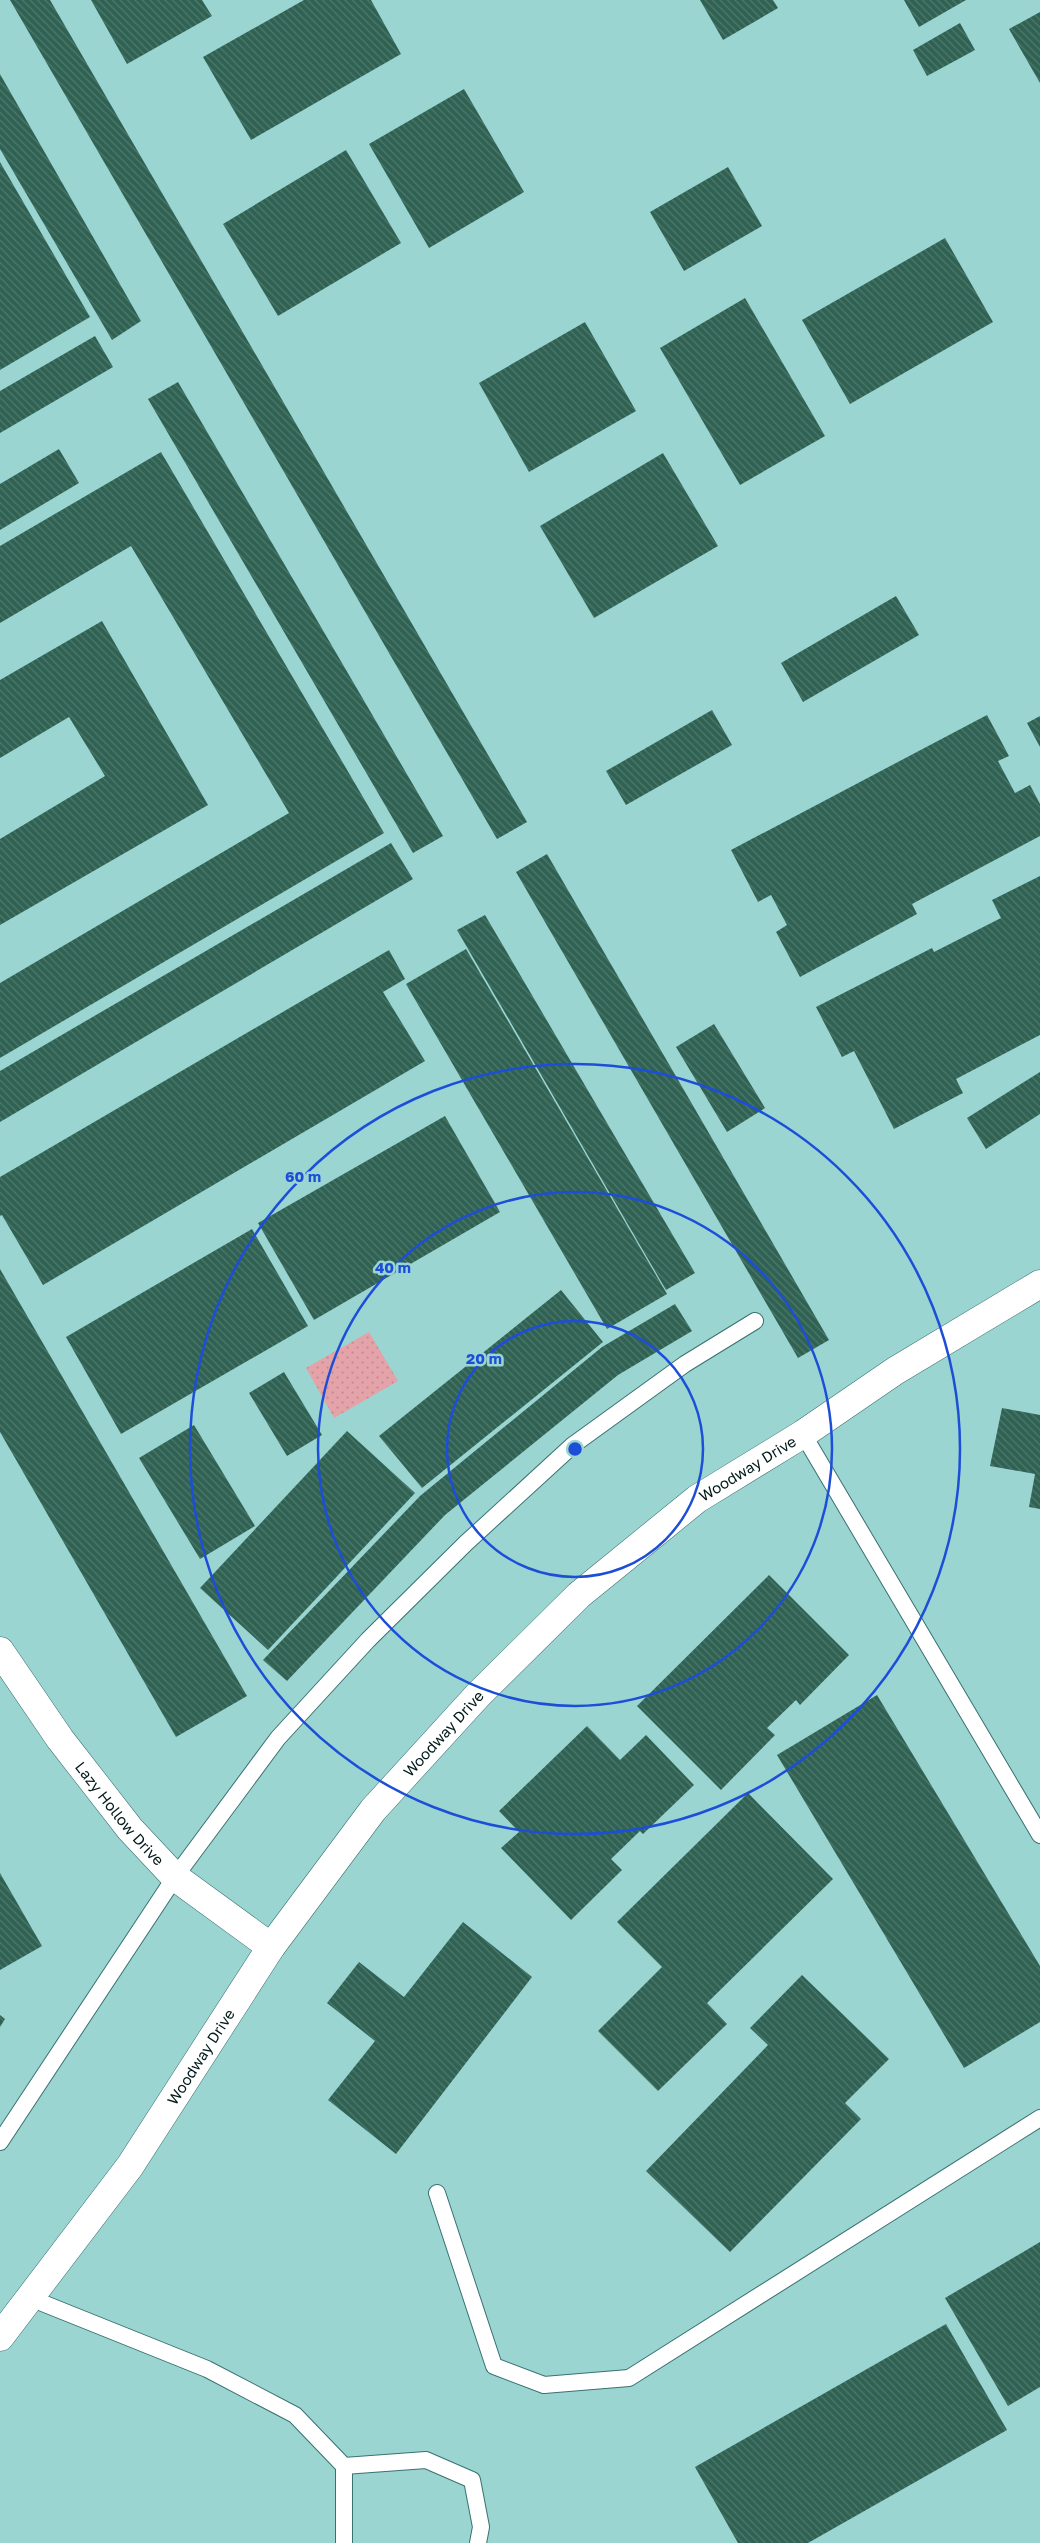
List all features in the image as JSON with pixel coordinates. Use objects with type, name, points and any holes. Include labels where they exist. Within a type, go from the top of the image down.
[{"type":"street","name":"Woodway Drive","points":[[0,2337],[130,2166],[271,1947],[373,1810],[478,1695],[579,1595],[697,1499],[804,1434],[895,1370],[1040,1284]]},
{"type":"street","name":"Lazy Hollow Drive","points":[[0,1651],[60,1739],[130,1829],[175,1877],[271,1947]]},
{"type":"lane","points":[[0,2142],[175,1877],[278,1738],[368,1640],[466,1543],[573,1445],[685,1364],[755,1321]]},
{"type":"lane","points":[[804,1434],[1040,1835]]},
{"type":"lane","points":[[438,2192],[494,2366],[544,2385],[629,2378],[1040,2118]]},
{"type":"lane","points":[[30,2298],[207,2369],[295,2415],[344,2466],[344,2543]]},
{"type":"lane","points":[[344,2466],[426,2460],[472,2480],[481,2526],[478,2543]]},
{"type":"shaded area","points":[[369,1332],[398,1381],[334,1418],[306,1368]]},
{"type":"building","points":[[10,0],[50,0],[527,822],[497,839]]},
{"type":"building","points":[[91,0],[202,0],[212,16],[127,64]]},
{"type":"building","points":[[304,0],[371,0],[401,54],[251,140],[203,57]]},
{"type":"building","points":[[700,0],[773,0],[778,8],[723,40]]},
{"type":"building","points":[[904,0],[966,0],[919,27]]},
{"type":"building","points":[[1040,12],[1040,83],[1009,29]]},
{"type":"building","points":[[960,23],[975,50],[927,76],[913,50]]},
{"type":"building","points":[[0,74],[141,321],[112,340],[0,149]]},
{"type":"building","points":[[464,89],[524,192],[429,248],[369,144]]},
{"type":"building","points":[[346,150],[401,243],[278,316],[223,224]]},
{"type":"building","points":[[0,162],[90,317],[0,370]]},
{"type":"building","points":[[728,167],[762,226],[684,271],[650,212]]},
{"type":"building","points":[[945,238],[993,322],[850,404],[802,320]]},
{"type":"building","points":[[745,298],[825,436],[740,485],[660,348]]},
{"type":"building","points":[[585,322],[636,411],[529,472],[479,383]]},
{"type":"building","points":[[95,336],[113,367],[0,433],[0,391]]},
{"type":"building","points":[[178,382],[443,836],[413,853],[148,399]]},
{"type":"building","points":[[59,449],[79,483],[0,530],[0,484]]},
{"type":"building","points":[[161,452],[384,833],[0,1058],[0,983],[289,813],[131,546],[0,623],[0,546]]},
{"type":"building","points":[[663,453],[718,546],[594,618],[540,526]]},
{"type":"building","points":[[896,596],[919,635],[803,702],[781,663]]},
{"type":"building","points":[[102,621],[208,805],[0,925],[0,839],[105,776],[69,717],[0,758],[0,680]]},
{"type":"building","points":[[712,710],[732,745],[626,805],[606,771]]},
{"type":"building","points":[[987,715],[1009,756],[998,761],[1015,793],[1030,785],[1040,804],[1040,836],[912,904],[917,914],[800,977],[776,932],[787,925],[771,895],[758,902],[731,850]]},
{"type":"building","points":[[1040,716],[1040,747],[1027,723]]},
{"type":"building","points":[[391,843],[413,879],[0,1122],[0,1071]]},
{"type":"building","points":[[547,854],[829,1340],[798,1358],[516,872]]},
{"type":"building","points":[[1040,876],[1040,1035],[956,1079],[963,1093],[894,1129],[854,1051],[842,1057],[816,1007],[932,948],[934,952],[1001,918],[992,900]]},
{"type":"building","points":[[485,915],[695,1273],[666,1290],[457,930]]},
{"type":"building","points":[[466,949],[667,1294],[607,1329],[406,984]]},
{"type":"building","points":[[389,950],[405,979],[383,992],[425,1061],[43,1285],[2,1215],[0,1216],[0,1177]]},
{"type":"building","points":[[714,1024],[765,1108],[727,1132],[676,1047]]},
{"type":"building","points":[[1040,1072],[1040,1114],[986,1149],[967,1118]]},
{"type":"building","points":[[445,1116],[500,1212],[314,1320],[258,1223]]},
{"type":"building","points":[[252,1229],[308,1326],[121,1434],[66,1337]]},
{"type":"building","points":[[0,1269],[247,1696],[176,1737],[0,1432]]},
{"type":"building","points":[[561,1290],[603,1342],[422,1488],[379,1436]]},
{"type":"building","points":[[675,1304],[692,1331],[618,1375],[445,1515],[287,1681],[263,1660],[420,1496],[602,1347]]},
{"type":"building","points":[[284,1372],[322,1435],[287,1456],[249,1393]]},
{"type":"building","points":[[1002,1408],[1040,1415],[1040,1509],[1029,1507],[1035,1474],[990,1466]]},
{"type":"building","points":[[194,1425],[255,1526],[200,1559],[139,1458]]},
{"type":"building","points":[[347,1431],[415,1493],[268,1650],[200,1588]]},
{"type":"building","points":[[769,1575],[849,1655],[800,1705],[796,1700],[767,1728],[775,1735],[721,1790],[637,1706]]},
{"type":"building","points":[[877,1695],[1040,1966],[1040,2022],[964,2068],[777,1755]]},
{"type":"building","points":[[587,1726],[620,1760],[646,1735],[694,1785],[643,1834],[640,1831],[611,1859],[622,1870],[571,1920],[501,1848],[519,1832],[499,1811]]},
{"type":"building","points":[[748,1793],[833,1879],[707,2003],[727,2024],[658,2091],[598,2031],[662,1967],[617,1922]]},
{"type":"building","points":[[0,1873],[42,1946],[0,1970]]},
{"type":"building","points":[[463,1922],[532,1977],[396,2154],[328,2100],[375,2041],[327,2003],[359,1962],[404,1997]]},
{"type":"building","points":[[802,1975],[889,2059],[845,2103],[861,2119],[730,2252],[646,2171],[768,2045],[750,2028]]},
{"type":"building","points":[[0,2015],[5,2019],[0,2027]]},
{"type":"building","points":[[1040,2242],[1040,2387],[1008,2406],[945,2298]]},
{"type":"building","points":[[946,2324],[1007,2430],[808,2543],[738,2543],[695,2467]]}]
